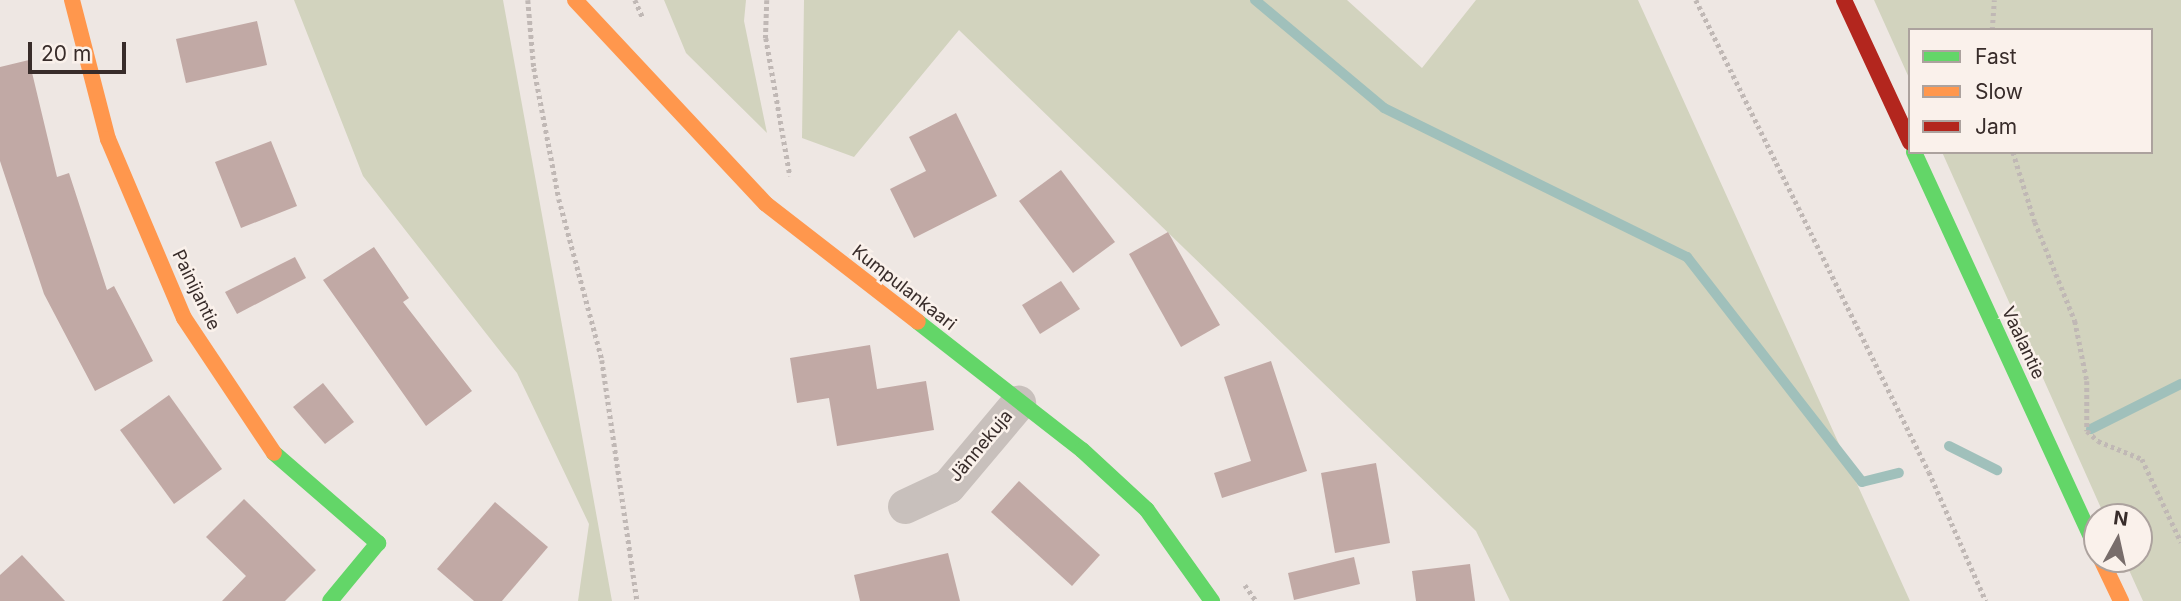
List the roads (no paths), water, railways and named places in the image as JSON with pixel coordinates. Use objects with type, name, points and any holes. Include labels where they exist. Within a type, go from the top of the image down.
[{"type":"street","name":"Painijantie","points":[[72,0],[107,139],[184,318],[268,447],[378,542],[330,601]]},
{"type":"street","name":"Kumpulankaari","points":[[576,0],[766,204],[1018,403],[1082,450],[1147,510],[1212,601]]},
{"type":"street","points":[[1844,0],[1908,138]]},
{"type":"street","name":"Vaalantie","points":[[1915,154],[2083,520]]},
{"type":"street","name":"Jännekuja","points":[[905,506],[948,486],[1018,403]]},
{"type":"street","points":[[2108,573],[2121,601]]},
{"type":"waterway","points":[[1255,0],[1384,108],[1687,257],[1862,482],[1899,473]]},
{"type":"waterway","points":[[2091,429],[2181,384]]},
{"type":"waterway","points":[[1949,446],[1997,470]]}]
